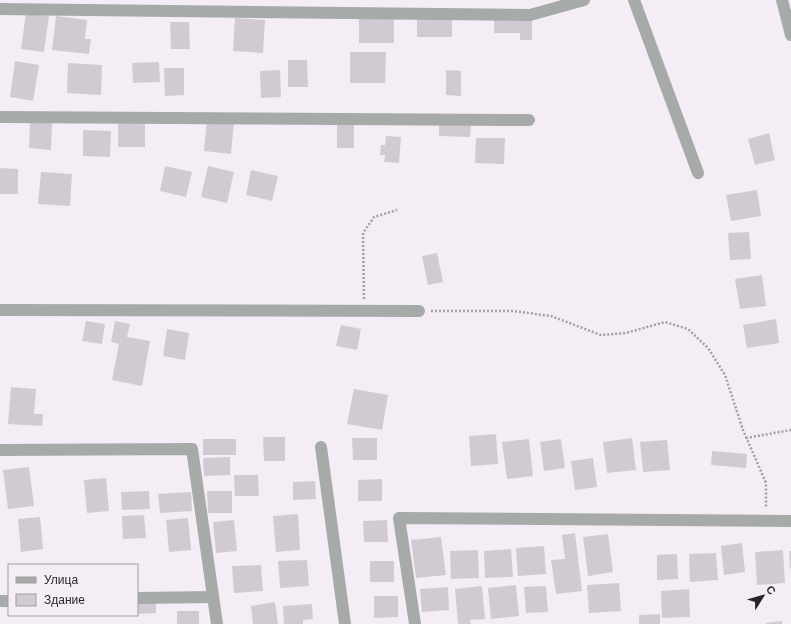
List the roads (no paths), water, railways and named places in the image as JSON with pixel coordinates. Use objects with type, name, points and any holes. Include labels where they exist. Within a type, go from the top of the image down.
[{"type":"street","points":[[0,9],[530,14],[584,0]]},
{"type":"street","points":[[634,0],[698,173]]},
{"type":"street","points":[[782,0],[791,35]]},
{"type":"street","points":[[0,117],[529,120]]},
{"type":"street","points":[[0,310],[419,311]]},
{"type":"street","points":[[320,447],[344,624]]},
{"type":"street","points":[[0,450],[192,449],[218,624]]},
{"type":"street","points":[[414,624],[399,518],[791,521]]},
{"type":"street","points":[[138,598],[213,596]]}]
